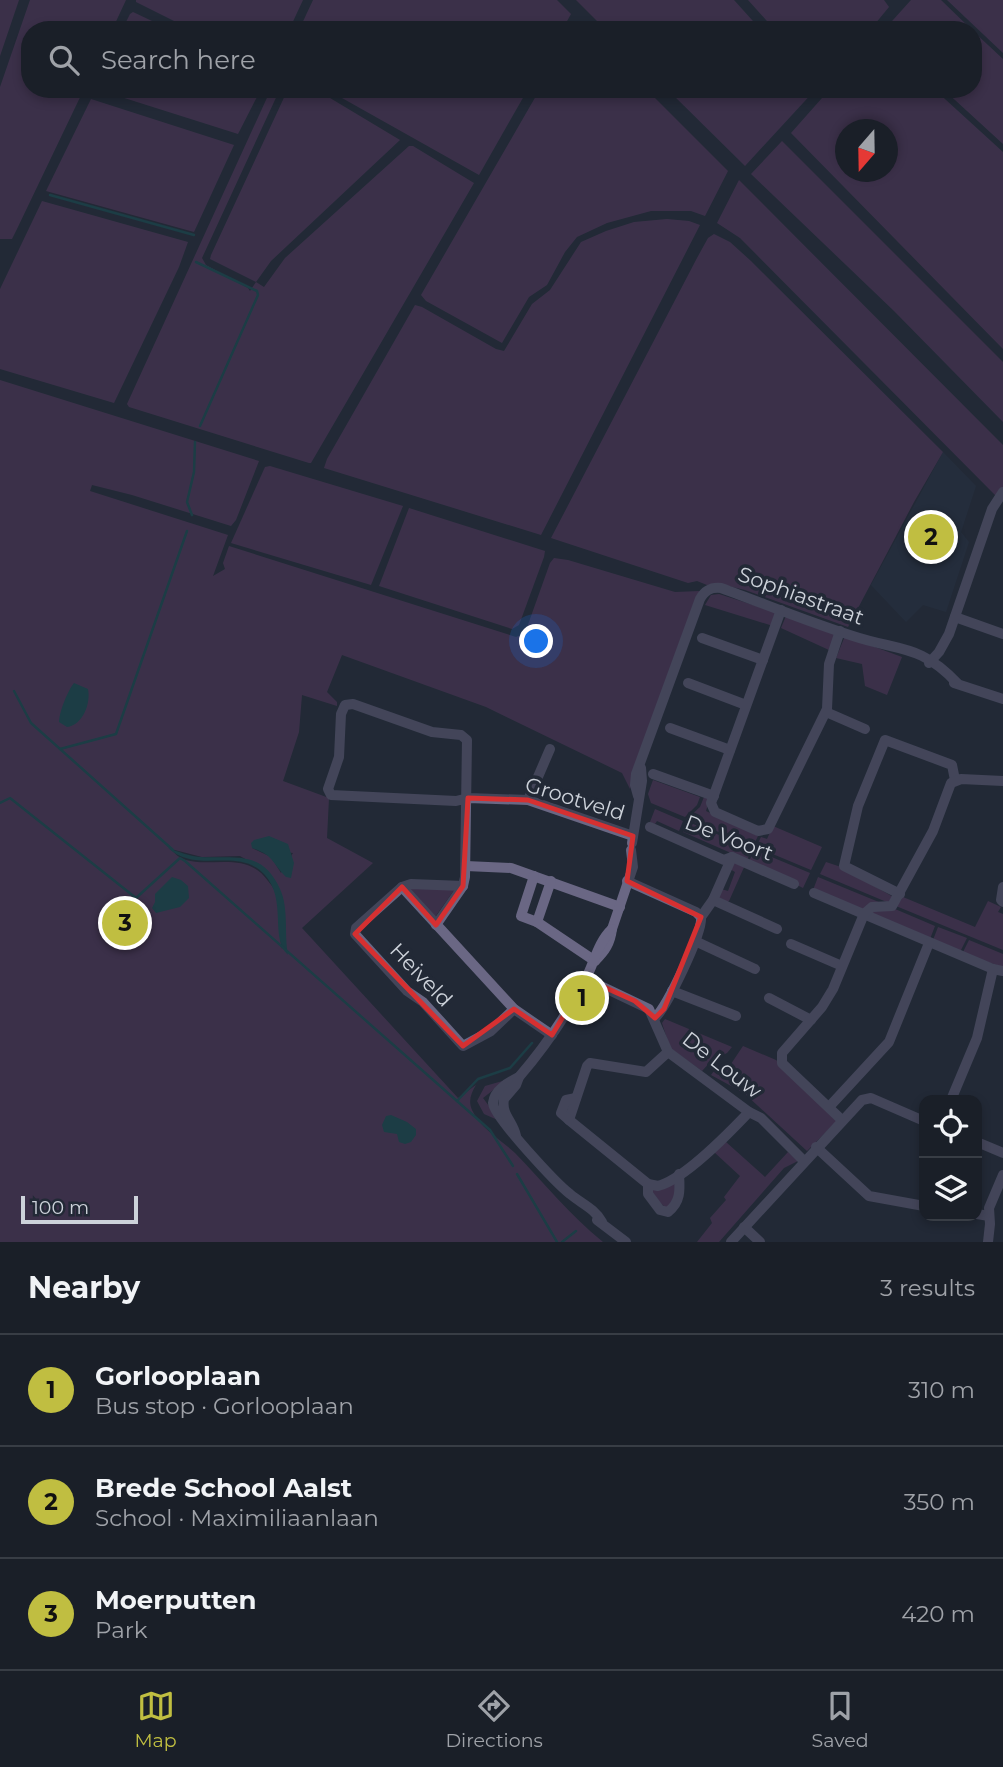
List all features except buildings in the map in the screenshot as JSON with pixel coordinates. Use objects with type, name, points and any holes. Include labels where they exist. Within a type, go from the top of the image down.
[{"type":"street","points":[[929,662],[939,652],[949,634],[992,509],[1003,492]]},
{"type":"street","name":"Sophiastraat","points":[[633,836],[642,782],[641,766],[700,599],[706,590],[721,588],[879,644],[893,645],[929,662],[957,684],[1003,699]]},
{"type":"street","points":[[781,610],[712,803],[716,812],[758,831],[768,829],[826,712],[829,664],[840,631]]},
{"type":"street","points":[[955,617],[1003,634]]},
{"type":"street","points":[[702,638],[763,660]]},
{"type":"street","points":[[688,683],[746,705]]},
{"type":"street","points":[[436,925],[463,886],[468,798],[466,737],[432,732],[353,704],[345,705],[342,709],[340,757],[328,789],[331,795],[456,801],[468,798]]},
{"type":"street","points":[[826,712],[864,729]]},
{"type":"street","points":[[670,727],[730,750]]},
{"type":"street","points":[[900,894],[844,866],[859,806],[885,740],[952,765],[956,780]]},
{"type":"street","points":[[528,800],[550,749]]},
{"type":"street","points":[[653,774],[714,796]]},
{"type":"street","points":[[842,1119],[782,1063],[782,1053],[822,1007],[864,914],[872,907],[892,906],[900,894],[933,831],[948,787],[956,780],[1003,781]]},
{"type":"street","name":"Grootveld","points":[[468,798],[528,800],[633,836]]},
{"type":"street","name":"De Voort","points":[[650,827],[724,860],[733,857],[794,884]]},
{"type":"street","points":[[626,1242],[602,1222],[597,1213],[572,1196],[494,1111],[498,1104],[498,1091],[519,1077],[552,1035],[586,979],[604,937],[612,929],[633,867],[633,836]]},
{"type":"street","points":[[701,918],[713,900],[733,857]]},
{"type":"street","points":[[466,866],[511,868],[620,907]]},
{"type":"street","points":[[534,876],[521,916],[537,922],[595,961]]},
{"type":"street","points":[[537,922],[551,881]]},
{"type":"street","points":[[586,979],[635,1000],[649,1009],[655,1018],[664,1009],[695,941],[702,923],[696,912],[627,881]]},
{"type":"street","points":[[463,886],[411,884],[402,887],[514,1009],[552,1035]]},
{"type":"street","name":"Heiveld","points":[[402,887],[356,928],[355,934],[407,991],[422,1002],[463,1046],[491,1031],[514,1009]]},
{"type":"street","points":[[1003,887],[1000,900],[1003,902]]},
{"type":"street","points":[[814,893],[998,970],[977,1038],[953,1095]]},
{"type":"street","points":[[713,900],[777,929]]},
{"type":"street","points":[[695,941],[755,969]]},
{"type":"street","points":[[829,1107],[889,1042],[929,943]]},
{"type":"street","points":[[791,944],[842,966]]},
{"type":"street","points":[[672,991],[736,1016]]},
{"type":"street","points":[[769,999],[811,1020]]},
{"type":"street","name":"De Louw","points":[[655,1018],[668,1052],[761,1118],[804,1161]]},
{"type":"street","points":[[668,1052],[646,1072],[590,1063],[569,1120],[648,1184],[658,1186],[679,1174],[722,1140],[749,1112]]},
{"type":"street","points":[[731,1242],[842,1119],[866,1097],[919,1119]]},
{"type":"street","points":[[982,1144],[1003,1153]]},
{"type":"street","points":[[816,1147],[869,1196],[919,1205]]},
{"type":"street","points":[[648,1184],[648,1194],[660,1210],[668,1212],[680,1197],[679,1174]]},
{"type":"street","points":[[988,1242],[989,1208],[1003,1174]]},
{"type":"street","points":[[982,1215],[989,1216]]},
{"type":"street","points":[[744,1227],[760,1242]]},
{"type":"highlighted area","points":[[468,798],[528,800],[633,836],[627,881],[701,917],[664,1009],[655,1018],[635,1001],[586,979],[552,1035],[514,1009],[463,1046],[355,934],[402,887],[436,925],[463,886]]},
{"type":"shaded area","points":[[0,0],[19,0],[0,56]]},
{"type":"shaded area","points":[[30,0],[126,0],[116,21],[23,21]]},
{"type":"shaded area","points":[[303,0],[293,21],[174,21],[136,2]]},
{"type":"shaded area","points":[[313,0],[557,0],[571,14],[567,21],[303,21]]},
{"type":"shaded area","points":[[576,0],[734,0],[753,21],[597,21]]},
{"type":"shaded area","points":[[748,0],[884,0],[889,7],[877,21],[767,21]]},
{"type":"shaded area","points":[[911,0],[941,0],[963,21],[892,21]]},
{"type":"shaded area","points":[[947,0],[1003,0],[1003,53],[982,33],[982,21],[969,21]]},
{"type":"shaded area","points":[[133,12],[152,21],[126,21]]},
{"type":"shaded area","points":[[21,26],[21,98],[80,98],[12,239],[0,239],[0,87]]},
{"type":"shaded area","points":[[982,39],[1003,59],[1003,144],[953,98],[982,98]]},
{"type":"shaded area","points":[[124,98],[256,98],[238,134]]},
{"type":"shaded area","points":[[267,98],[276,98],[202,258],[206,265],[250,291],[256,282],[264,287],[285,258],[409,146],[474,183],[311,463],[129,407],[127,404]]},
{"type":"shaded area","points":[[284,98],[330,98],[400,140],[271,261],[256,282],[210,259]]},
{"type":"shaded area","points":[[342,98],[523,98],[479,175]]},
{"type":"shaded area","points":[[535,98],[655,98],[728,171],[705,216],[691,211],[651,211],[607,223],[577,237],[565,252],[547,285],[529,297],[502,343],[426,301],[421,295]]},
{"type":"shaded area","points":[[676,98],[808,98],[745,166]]},
{"type":"shaded area","points":[[822,98],[944,98],[1003,152],[1003,349],[839,182],[898,182],[898,119],[835,119],[835,178],[791,133]]},
{"type":"shaded area","points":[[91,99],[234,145],[194,232],[46,191]]},
{"type":"shaded area","points":[[782,141],[1003,362],[1003,422],[894,311],[751,174]]},
{"type":"shaded area","points":[[739,180],[1003,445],[1003,488],[996,496],[740,238],[717,223]]},
{"type":"shaded area","points":[[42,201],[188,242],[179,267],[114,403],[0,369],[0,289]]},
{"type":"shaded area","points":[[667,219],[700,225],[541,535],[324,468],[415,305],[504,351],[532,304],[550,290],[581,242],[634,222]]},
{"type":"shaded area","points":[[714,234],[730,242],[751,261],[943,452],[848,627],[745,590],[697,581],[688,583],[551,538],[697,258],[708,238]]},
{"type":"shaded area","points":[[0,380],[259,461],[236,520],[231,526],[92,485],[90,491],[228,535],[213,576],[225,569],[223,563],[229,546],[516,637],[525,633],[554,558],[675,592],[700,591],[630,789],[622,773],[486,707],[342,655],[327,692],[337,702],[337,706],[302,695],[299,732],[283,781],[329,798],[327,838],[373,863],[302,928],[458,1098],[476,1085],[470,1103],[480,1122],[515,1153],[568,1210],[603,1242],[0,1242]],"holes":[[[252,848],[293,853],[281,873],[271,857]],[[171,849],[202,857],[240,856],[267,871],[284,909],[282,949],[275,893],[273,887],[257,870],[245,864],[231,862],[191,861],[180,857]]]},
{"type":"shaded area","points":[[943,452],[976,486],[961,532],[969,542],[946,612],[923,605],[906,622],[871,585]]},
{"type":"shaded area","points":[[270,466],[403,506],[371,585],[231,543],[265,467]]},
{"type":"shaded area","points":[[409,508],[545,551],[519,625],[512,629],[379,586]]},
{"type":"shaded area","points":[[719,594],[778,613],[773,626],[705,605],[711,595]]},
{"type":"shaded area","points":[[786,616],[836,633],[829,650],[781,628]]},
{"type":"shaded area","points":[[845,636],[902,657],[887,695],[865,686],[862,664],[836,658]]},
{"type":"shaded area","points":[[74,683],[88,689],[88,701],[81,718],[67,727],[59,722],[59,718],[64,701]]},
{"type":"shaded area","points":[[653,780],[700,797],[697,805],[685,817],[651,803],[648,794]]},
{"type":"shaded area","points":[[704,797],[710,798],[706,811],[758,836],[753,846],[687,819],[700,807]]},
{"type":"shaded area","points":[[655,809],[683,821],[679,831],[657,821],[655,824],[650,822]]},
{"type":"shaded area","points":[[686,821],[752,849],[747,860],[683,832]]},
{"type":"shaded area","points":[[773,826],[822,847],[811,870],[756,847],[761,837],[767,839]]},
{"type":"shaded area","points":[[269,836],[288,844],[294,863],[291,878],[286,877],[269,857],[252,848],[251,843],[254,840]]},
{"type":"shaded area","points":[[168,848],[196,856],[236,857],[265,867],[283,896],[288,955],[280,938],[275,895],[264,874],[242,862],[192,860]]},
{"type":"shaded area","points":[[755,850],[810,873],[803,888],[749,861]]},
{"type":"shaded area","points":[[733,861],[745,865],[727,902],[719,898],[721,889],[728,891],[735,872],[730,869]]},
{"type":"shaded area","points":[[826,862],[841,867],[895,898],[889,903],[820,874]]},
{"type":"shaded area","points":[[172,877],[188,886],[189,898],[180,907],[156,913],[152,908],[155,894]]},
{"type":"shaded area","points":[[818,877],[886,905],[873,903],[861,910],[813,890]]},
{"type":"shaded area","points":[[410,887],[454,890],[435,917],[410,891]]},
{"type":"shaded area","points":[[903,897],[975,927],[988,901],[1001,907],[998,912],[1003,914],[1003,950],[896,906]]},
{"type":"shaded area","points":[[895,909],[935,926],[930,939],[868,913]]},
{"type":"shaded area","points":[[938,927],[967,938],[960,952],[933,940]]},
{"type":"shaded area","points":[[969,940],[1003,954],[1003,967],[962,954]]},
{"type":"shaded area","points":[[665,1019],[732,1047],[727,1053],[712,1060],[702,1071],[670,1048],[662,1023]]},
{"type":"shaded area","points":[[743,1046],[776,1060],[838,1120],[807,1151],[744,1093],[711,1075],[717,1067],[731,1064]]},
{"type":"shaded area","points":[[506,1080],[483,1098],[500,1121],[484,1114],[477,1101],[485,1086]]},
{"type":"shaded area","points":[[391,1115],[416,1129],[416,1135],[411,1142],[399,1142],[397,1134],[384,1132],[382,1125],[386,1116]]},
{"type":"shaded area","points":[[726,1142],[765,1177],[788,1152],[798,1161],[784,1168],[719,1242],[697,1242],[712,1223],[710,1218],[726,1200],[724,1197],[740,1176],[714,1152]]},
{"type":"shaded area","points":[[676,1183],[677,1197],[667,1209],[652,1195],[651,1188]]},
{"type":"waterway","points":[[50,195],[194,235]]},
{"type":"waterway","points":[[196,262],[257,291],[258,295],[200,426]]},
{"type":"waterway","points":[[192,515],[187,502],[194,472],[195,442]]},
{"type":"waterway","points":[[60,749],[116,734],[187,531]]},
{"type":"waterway","points":[[14,691],[31,723],[173,850]]},
{"type":"waterway","points":[[0,803],[10,798],[136,898],[180,858],[185,861],[457,1101]]},
{"type":"waterway","points":[[513,1166],[490,1130],[457,1101],[478,1079],[510,1068],[532,1043]]},
{"type":"waterway","points":[[517,1174],[557,1242]]},
{"type":"waterway","points":[[562,1242],[576,1231]]},
{"type":"place","name":"Brede School Aalst","points":[[931,537]]},
{"type":"place","name":"Moerputten","points":[[125,923]]},
{"type":"place","name":"Gorlooplaan","points":[[582,998]]}]
